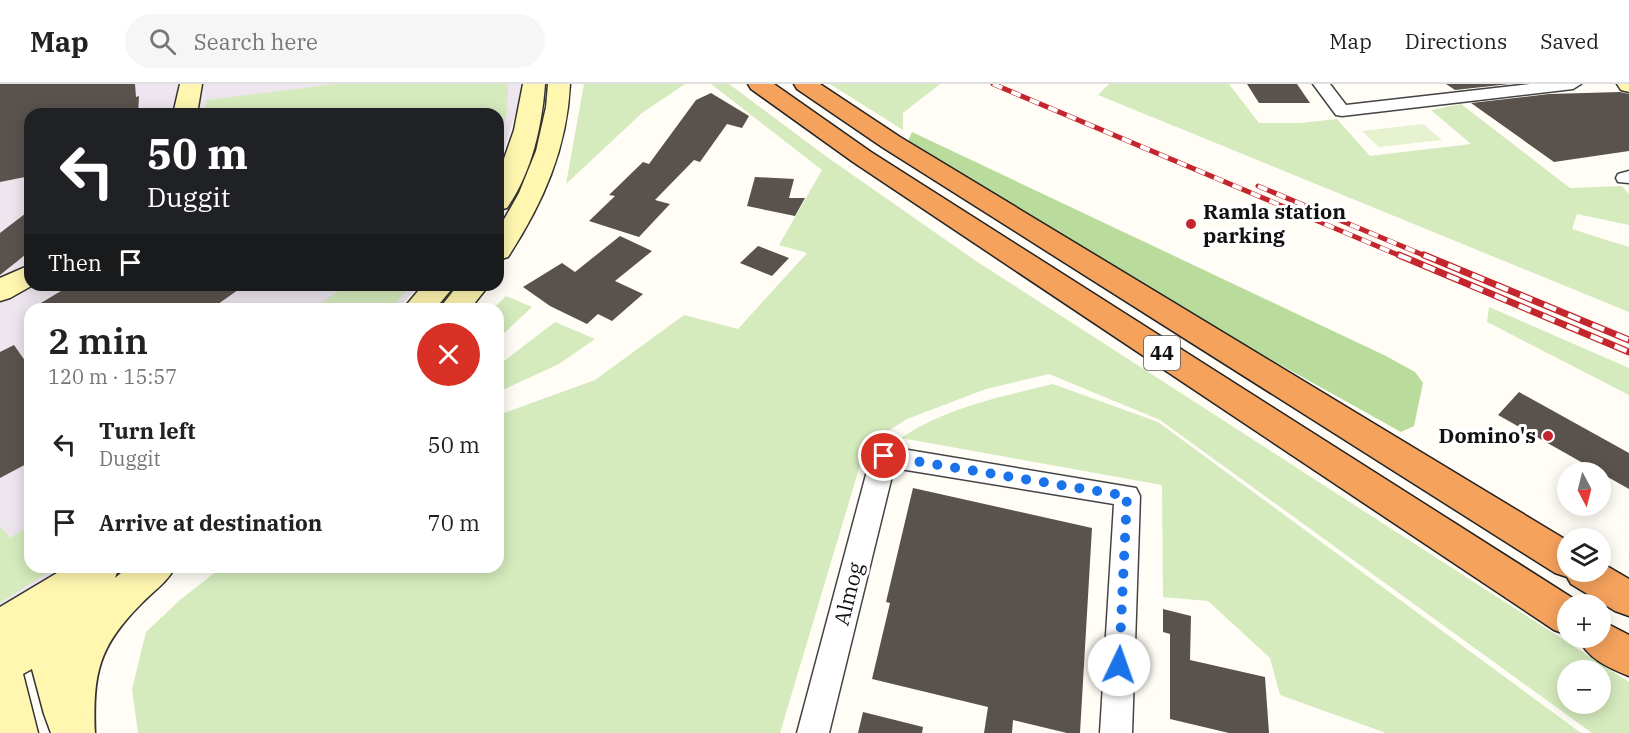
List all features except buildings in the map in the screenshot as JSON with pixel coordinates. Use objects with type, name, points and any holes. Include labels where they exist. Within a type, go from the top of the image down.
[{"type":"highway","name":"44","points":[[759,84],[862,157],[1557,610]]},
{"type":"highway","name":"44","points":[[805,84],[891,142],[1557,554]]},
{"type":"highway","points":[[1601,582],[1629,599]]},
{"type":"highway","points":[[1611,646],[1629,657]]},
{"type":"main road","points":[[186,108],[191,84]]},
{"type":"main road","points":[[504,189],[521,152],[534,84]]},
{"type":"main road","points":[[504,242],[521,215],[545,162],[555,128],[559,84]]},
{"type":"main road","points":[[0,291],[24,277]]},
{"type":"main road","points":[[424,303],[434,291]]},
{"type":"main road","points":[[458,303],[469,291]]},
{"type":"main road","points":[[16,733],[0,666],[20,629],[92,573]]},
{"type":"main road","points":[[20,629],[141,573]]},
{"type":"main road","points":[[72,733],[75,681],[86,645],[100,624],[147,573]]},
{"type":"main road","points":[[20,629],[72,733]]},
{"type":"street","points":[[1320,84],[1342,111],[1573,84]]},
{"type":"street","name":"Almog","points":[[813,733],[884,456],[1127,496],[1116,733]]},
{"type":"shaded area","points":[[0,84],[521,84],[521,97],[504,149],[504,108],[24,108],[24,291],[414,291],[403,303],[24,303],[24,573],[61,573],[0,611]]},
{"type":"green space","points":[[336,84],[508,84],[507,113],[504,121],[504,108],[205,108],[207,100]]},
{"type":"green space","points":[[584,84],[685,84],[642,113],[566,184]]},
{"type":"green space","points":[[711,84],[729,84],[827,157],[976,261],[1557,636],[1557,648],[1576,648],[1595,660],[1557,660],[1557,708],[1160,420],[1049,374],[986,389],[907,419],[866,445],[780,733],[138,733],[132,689],[146,632],[180,600],[214,573],[504,573],[504,413],[595,380],[684,315],[738,329],[807,253],[779,245],[822,170]]},
{"type":"green space","points":[[830,84],[940,84],[903,113],[903,130]]},
{"type":"green space","points":[[1109,84],[1229,84],[1259,123],[1300,123],[1337,119],[1370,156],[1471,144],[1431,110],[1461,104],[1570,188],[1622,186],[1629,194],[1629,225],[1577,214],[1572,229],[1629,247],[1629,312],[1098,95]]},
{"type":"green space","points":[[1423,124],[1442,140],[1379,147],[1362,131]]},
{"type":"green space","points":[[912,132],[1386,356],[1415,372],[1423,383],[1414,426],[1401,432],[1171,304],[907,143]]},
{"type":"green space","points":[[338,291],[406,291],[396,303],[321,303]]},
{"type":"green space","points":[[506,296],[532,307],[504,333],[504,303],[499,303]]},
{"type":"green space","points":[[1489,307],[1629,368],[1629,395],[1487,322]]},
{"type":"green space","points":[[555,322],[595,339],[559,364],[504,389],[504,361]]},
{"type":"green space","points":[[1053,384],[1158,422],[1581,733],[1386,733],[1280,695],[1270,658],[1208,601],[1163,597],[1162,485],[901,438],[937,418],[974,404]]},
{"type":"green space","points":[[0,526],[10,538],[24,529],[24,573],[47,573],[0,603]]},
{"type":"green space","points":[[1611,670],[1629,682],[1629,733],[1592,733],[1566,714],[1611,714]]},
{"type":"railway","points":[[993,84],[1403,257]]},
{"type":"railway","points":[[1258,186],[1428,257]]},
{"type":"railway","points":[[1399,255],[1629,352]]},
{"type":"railway","points":[[1424,255],[1629,340]]},
{"type":"place","name":"Ramla station parking","points":[[1191,224]]},
{"type":"place","name":"Domino's","points":[[1548,436]]},
{"type":"route","points":[[884,456],[1127,496],[1119,665]]}]
